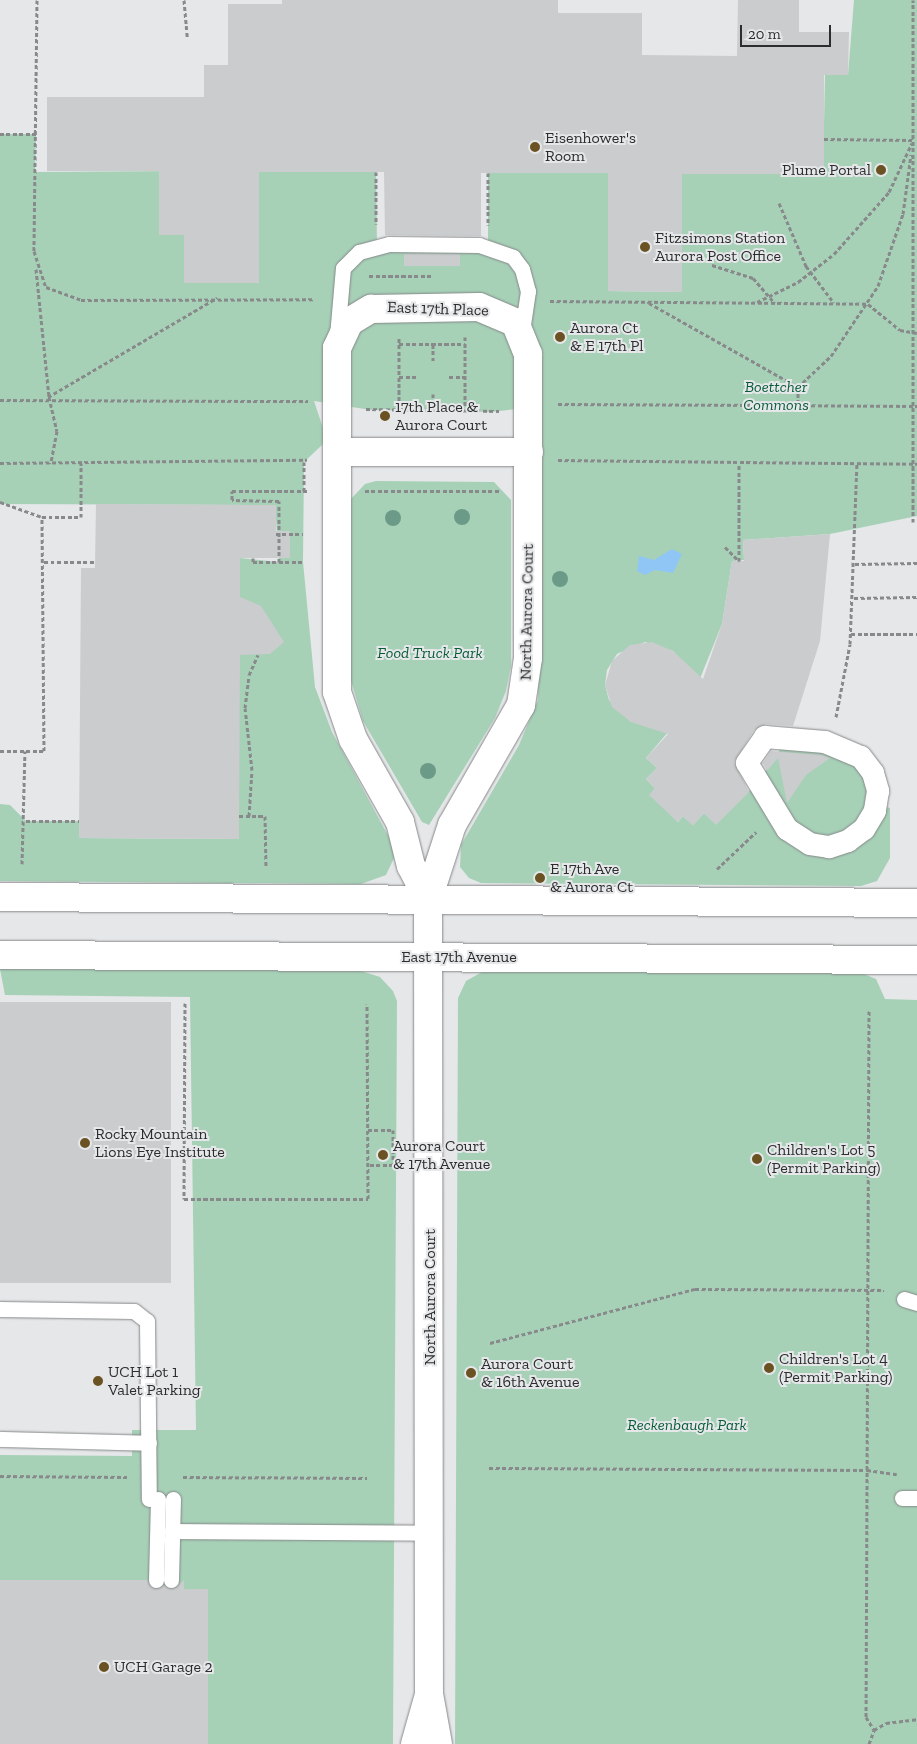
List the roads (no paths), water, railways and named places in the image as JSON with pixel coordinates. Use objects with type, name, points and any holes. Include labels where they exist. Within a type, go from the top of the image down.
[{"type":"street","name":"East 17th Place","points":[[337,452],[337,356],[349,322],[377,308],[480,307],[506,316],[522,331]]},
{"type":"street","points":[[337,452],[529,452],[528,354],[522,331]]},
{"type":"street","name":"North Aurora Court","points":[[337,452],[337,692],[353,739],[400,822],[411,866],[428,899]]},
{"type":"street","name":"North Aurora Court","points":[[438,1744],[430,1694],[428,899],[444,842],[515,720],[524,695],[528,658],[529,452]]},
{"type":"street","points":[[765,738],[825,742],[855,752],[873,773],[877,802],[864,829],[839,845],[810,844],[787,829],[772,808],[746,764],[765,738]]},
{"type":"street","points":[[0,897],[917,903]]},
{"type":"street","name":"East 17th Avenue","points":[[0,955],[917,960]]},
{"type":"street","name":"North Aurora Court","points":[[415,1744],[430,1694]]},
{"type":"lane","points":[[337,356],[340,274],[359,252],[383,245],[480,245],[513,258],[522,269],[528,291],[522,331]]},
{"type":"lane","points":[[0,1309],[134,1311],[147,1321],[149,1443],[160,1499],[164,1580],[172,1531],[160,1499]]},
{"type":"lane","points":[[0,1438],[149,1443]]},
{"type":"lane","points":[[902,1498],[917,1498]]},
{"type":"lane","points":[[172,1531],[430,1533]]},
{"type":"water","points":[[672,549],[682,554],[673,573],[655,570],[645,575],[637,571],[639,556],[654,560]]},
{"type":"place","name":"Eisenhower's Room","points":[[535,147]]},
{"type":"place","name":"Plume Portal","points":[[881,170]]},
{"type":"place","name":"Fitzsimons Station Aurora Post Office","points":[[645,247]]},
{"type":"place","name":"Aurora Ct & E 17th Pl","points":[[560,337]]},
{"type":"place","name":"17th Place & Aurora Court","points":[[385,416]]},
{"type":"place","name":"E 17th Ave & Aurora Ct","points":[[540,878]]},
{"type":"place","name":"Rocky Mountain Lions Eye Institute","points":[[85,1143]]},
{"type":"place","name":"Aurora Court & 17th Avenue","points":[[383,1155]]},
{"type":"place","name":"Children's Lot 5 (Permit Parking)","points":[[757,1159]]},
{"type":"place","name":"Children's Lot 4 (Permit Parking)","points":[[769,1368]]},
{"type":"place","name":"Aurora Court & 16th Avenue","points":[[471,1373]]},
{"type":"place","name":"UCH Lot 1 Valet Parking","points":[[98,1381]]},
{"type":"place","name":"UCH Garage 2","points":[[104,1667]]},
{"type":"park label","name":"Boettcher Commons","points":[[776,396]]},
{"type":"park label","name":"Food Truck Park","points":[[430,653]]},
{"type":"park label","name":"Reckenbaugh Park","points":[[687,1425]]}]
